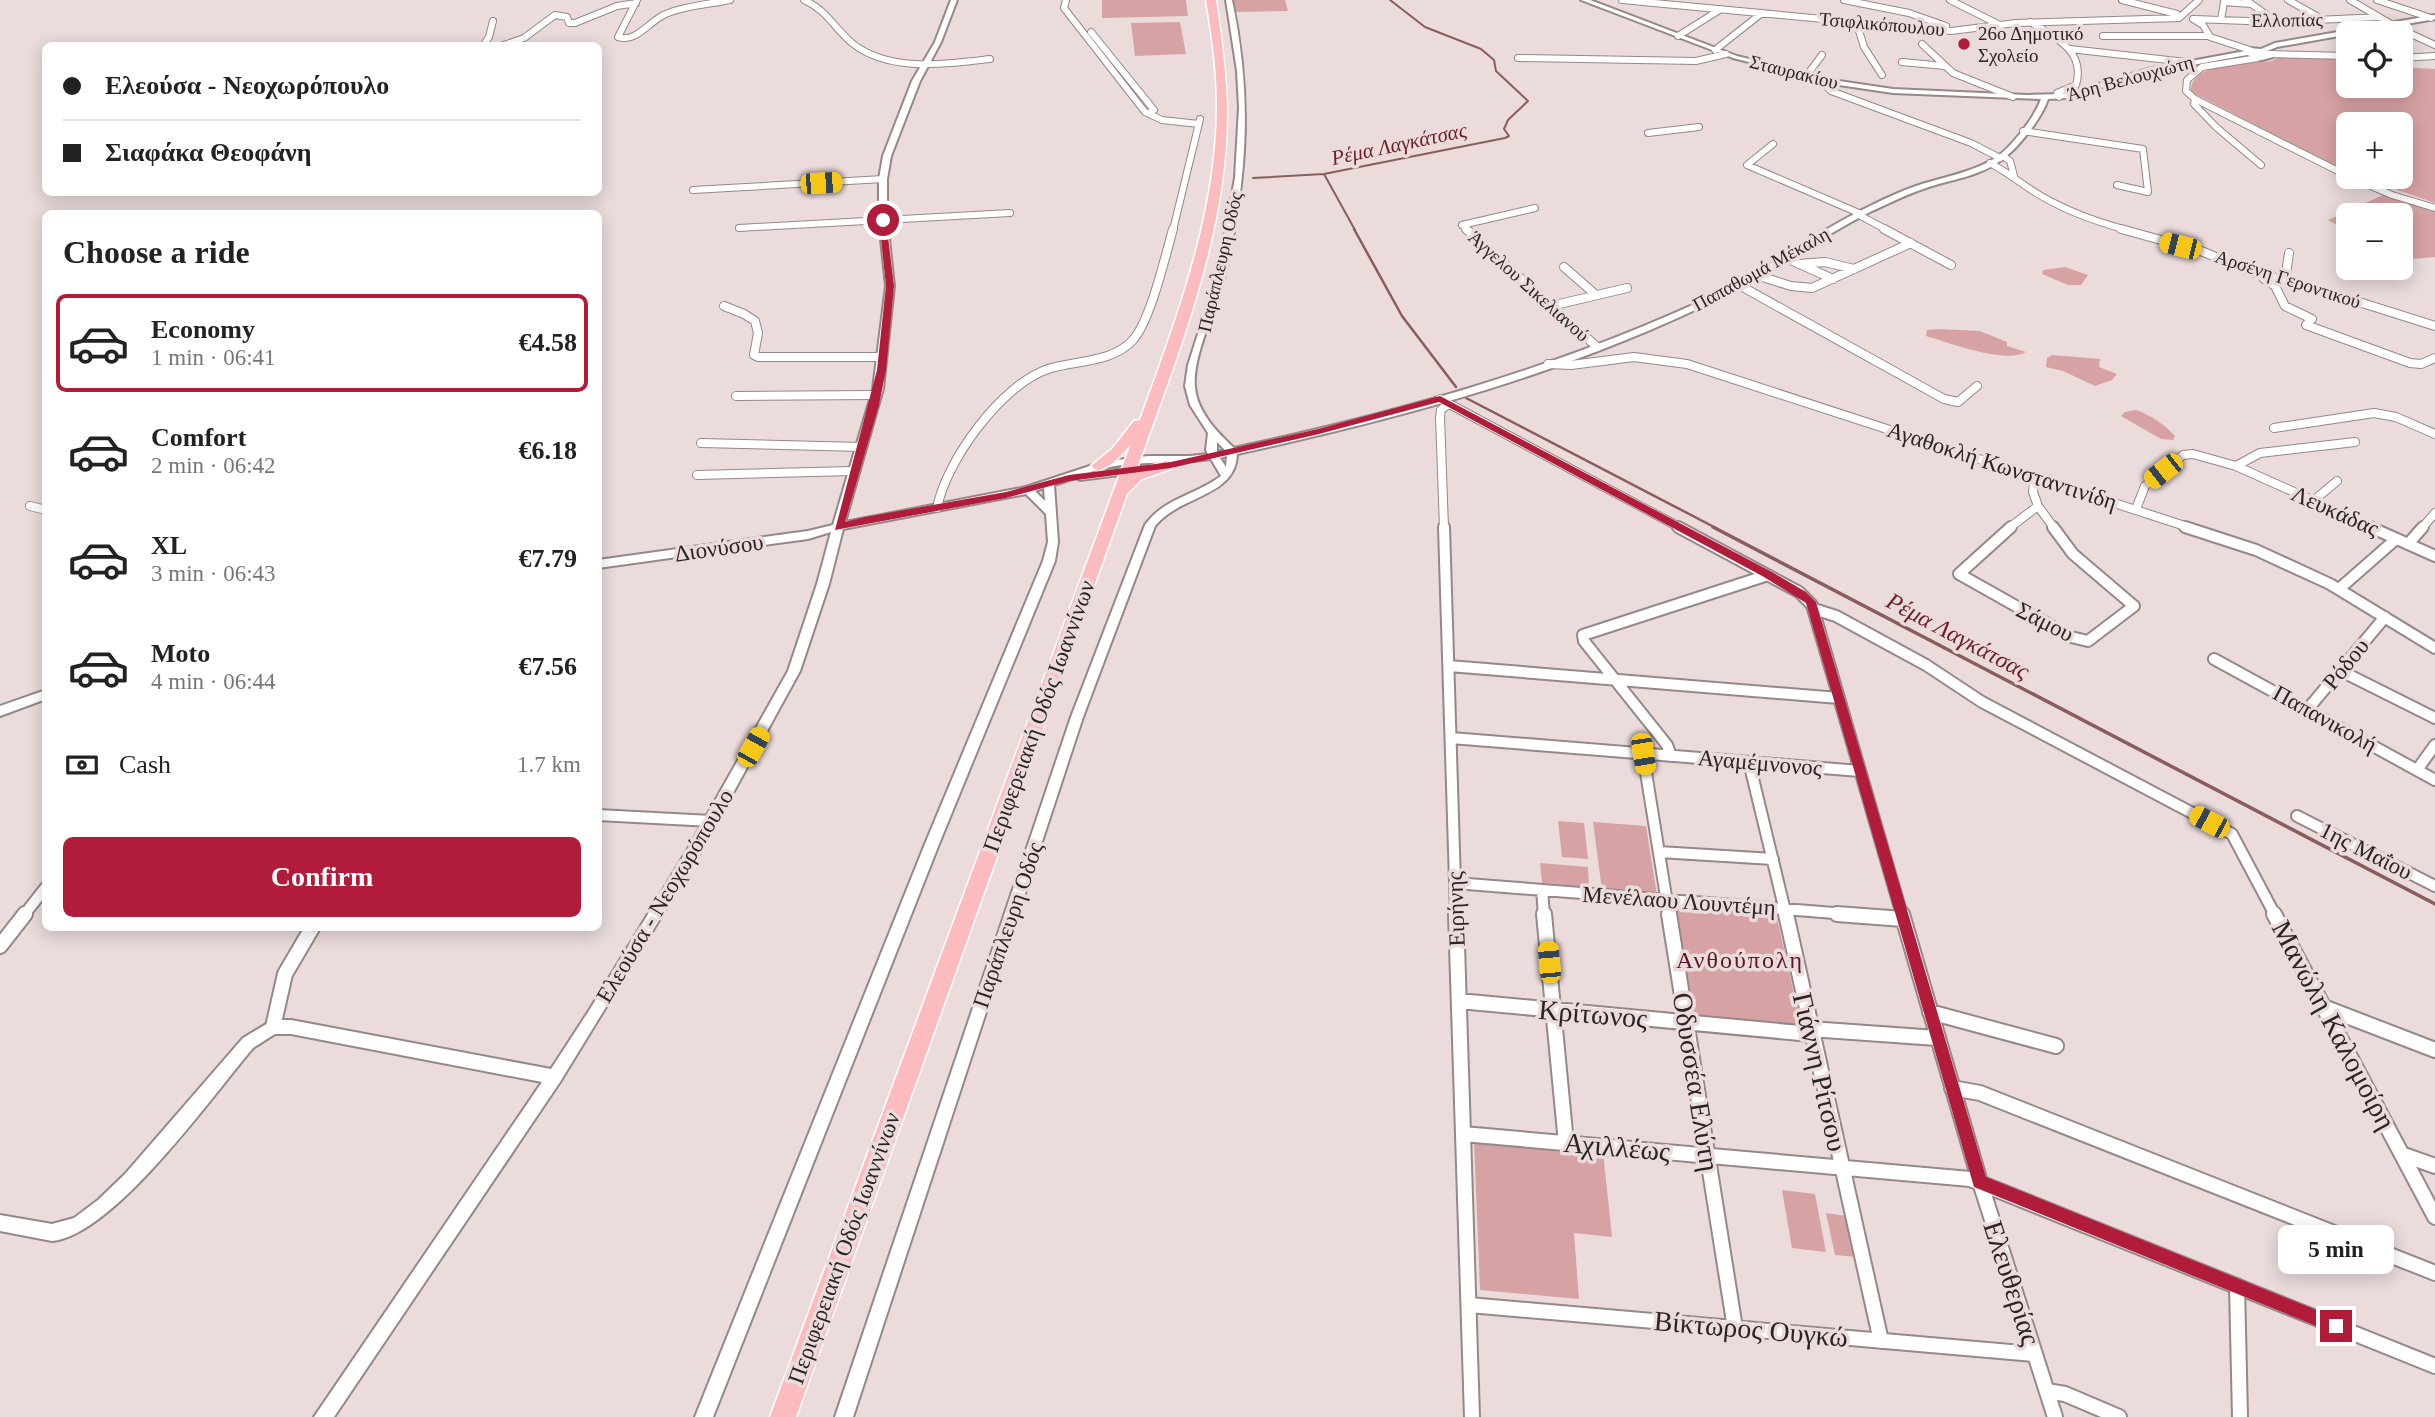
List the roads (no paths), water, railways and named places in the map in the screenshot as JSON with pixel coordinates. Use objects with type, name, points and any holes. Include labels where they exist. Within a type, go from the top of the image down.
[{"type":"highway","name":"Περιφερειακή Οδός Ιωαννίνων","points":[[783,1417],[1131,465],[1197,271],[1220,159],[1223,78],[1211,0]]},
{"type":"highway","points":[[1098,466],[1117,452],[1149,414]]},
{"type":"highway","points":[[1118,498],[1137,477],[1166,466]]},
{"type":"street","points":[[637,1],[618,37],[621,39],[630,39],[663,15],[730,0]]},
{"type":"street","points":[[804,0],[824,10],[851,43],[890,60],[924,63],[990,59]]},
{"type":"street","name":"Ελεούσα - Νεοχωρόπουλο","points":[[323,1417],[555,1077],[619,976],[711,821],[794,671],[816,608],[853,471],[877,395],[890,286],[883,220],[883,179],[894,134],[924,63],[938,42],[954,0]]},
{"type":"street","points":[[937,508],[939,493],[950,471],[1016,387],[1055,367],[1117,351],[1134,339],[1147,312],[1181,206],[1200,121],[1162,120],[1151,112],[1146,112],[1066,11],[1063,6],[1066,0]]},
{"type":"street","points":[[1073,0],[1073,10],[1154,110],[1151,112]]},
{"type":"street","name":"Παράπλευρη Οδός","points":[[1229,0],[1243,87],[1240,174],[1234,216],[1219,279],[1190,378],[1192,395],[1212,434],[1232,452]]},
{"type":"street","name":"Σταυρακίου","points":[[1584,0],[1726,54],[1830,81],[1886,90],[2013,97]]},
{"type":"street","name":"Τσιφλικόπουλου","points":[[1622,0],[1957,30],[2030,22],[2184,16]]},
{"type":"street","points":[[1681,0],[1688,5]]},
{"type":"street","points":[[1844,0],[1913,14],[1957,30]]},
{"type":"street","points":[[1950,0],[1998,24]]},
{"type":"street","points":[[2122,0],[2194,19],[2203,25],[2209,36]]},
{"type":"street","points":[[2152,0],[2162,10]]},
{"type":"street","points":[[2184,16],[2199,0]]},
{"type":"street","points":[[2288,0],[2324,20]]},
{"type":"street","points":[[2350,0],[2386,21]]},
{"type":"street","points":[[2376,0],[2433,18]]},
{"type":"street","points":[[512,42],[524,38],[555,15],[567,17],[569,23],[577,24],[613,6],[637,1]]},
{"type":"street","points":[[2221,20],[2224,2],[2249,2],[2277,22]]},
{"type":"street","points":[[1678,36],[1721,9]]},
{"type":"street","points":[[1714,50],[1762,13]]},
{"type":"street","points":[[1841,13],[1907,25]]},
{"type":"street","name":"Ελλοπίας","points":[[2194,19],[2277,22],[2379,17]]},
{"type":"street","points":[[2412,21],[2433,18]]},
{"type":"street","points":[[486,42],[493,21]]},
{"type":"street","points":[[1882,75],[1864,47],[1856,21],[1910,33]]},
{"type":"street","points":[[2030,22],[2062,41],[2077,61],[2080,78],[2073,89],[2057,93],[2059,97]]},
{"type":"street","points":[[2263,54],[2275,45],[2336,34]]},
{"type":"street","points":[[2413,34],[2435,45]]},
{"type":"street","points":[[2103,36],[2209,36],[2248,52]]},
{"type":"street","points":[[1922,44],[1957,75],[2013,97]]},
{"type":"street","points":[[2070,49],[2186,62]]},
{"type":"street","name":"Άρη Βελουχιώτη","points":[[2013,97],[2059,97],[2077,94],[2140,73],[2186,62],[2248,52],[2263,54]]},
{"type":"street","points":[[1518,58],[1696,61],[1726,54]]},
{"type":"street","points":[[2336,56],[2263,54],[2218,63],[2199,68],[2185,88],[2195,99],[2336,170]]},
{"type":"street","points":[[1807,75],[1822,55]]},
{"type":"street","points":[[2413,57],[2435,56]]},
{"type":"street","points":[[1902,62],[1945,66]]},
{"type":"street","points":[[1830,81],[1828,88],[1831,91],[1971,143],[2010,161],[2014,176]]},
{"type":"street","name":"Παπαθωμά Μέκαλη","points":[[1190,459],[1232,452],[1405,409],[1444,402],[1597,347],[1739,285],[1860,214],[1910,191],[2002,157],[2043,107],[2045,97]]},
{"type":"street","points":[[2195,99],[2193,101],[2198,109],[2261,165]]},
{"type":"street","points":[[1648,132],[1699,127]]},
{"type":"street","points":[[2023,131],[2143,149],[2148,192],[2117,185]]},
{"type":"street","points":[[1773,144],[1747,165],[1860,214],[1951,265]]},
{"type":"street","name":"Αρσένη Γεροντικού","points":[[1990,163],[2014,176],[2027,187],[2097,222],[2201,251],[2255,273],[2435,326]]},
{"type":"street","points":[[693,190],[883,179]]},
{"type":"street","points":[[2378,189],[2435,208]]},
{"type":"street","name":"Άγγελου Σικελιανού","points":[[1535,208],[1462,225],[1597,347]]},
{"type":"street","points":[[739,228],[1010,213]]},
{"type":"street","points":[[1756,275],[1803,289],[1814,288],[1912,243]]},
{"type":"street","points":[[2285,280],[2289,253]]},
{"type":"street","points":[[1784,257],[1833,279]]},
{"type":"street","points":[[1799,264],[1825,262],[1854,269]]},
{"type":"street","points":[[1564,267],[1596,295]]},
{"type":"street","points":[[2255,273],[2273,285],[2285,306],[2312,319],[2306,325],[2410,363],[2421,364],[2435,358]]},
{"type":"street","points":[[1739,285],[1940,398],[1958,402],[1977,386]]},
{"type":"street","points":[[1551,306],[1627,288]]},
{"type":"street","points":[[724,306],[749,315],[758,322],[760,329],[754,355],[758,357],[883,357]]},
{"type":"street","name":"Αγαθοκλή Κωνσταντινίδη","points":[[1548,364],[1576,366],[1635,357],[1677,362],[2035,476],[2263,553],[2339,589],[2435,648]]},
{"type":"street","points":[[736,396],[877,395]]},
{"type":"street","points":[[1444,402],[1802,594],[1814,609]]},
{"type":"street","name":"Ειρήνης","points":[[1444,402],[1440,417],[1472,1417]]},
{"type":"street","points":[[2274,428],[2374,413],[2396,417],[2435,434]]},
{"type":"street","name":"Παράπλευρη Οδός","points":[[1212,434],[1210,445],[1213,456]]},
{"type":"street","points":[[2236,466],[2260,453],[2355,442]]},
{"type":"street","points":[[701,443],[860,447]]},
{"type":"street","points":[[1226,476],[1233,460],[1232,452]]},
{"type":"street","name":"Λευκάδας","points":[[2136,509],[2143,487],[2183,456],[2197,455],[2236,466],[2435,556]]},
{"type":"street","points":[[1213,456],[1226,476]]},
{"type":"street","points":[[1069,478],[1131,465],[1190,459]]},
{"type":"street","points":[[1069,478],[1098,466],[1166,466],[1190,459]]},
{"type":"street","points":[[696,475],[853,471]]},
{"type":"street","name":"Παράπλευρη Οδός","points":[[844,1417],[1077,717],[1150,525],[1163,508],[1215,487],[1226,476]]},
{"type":"street","points":[[2035,476],[2033,492],[2038,506]]},
{"type":"street","name":"Διονύσου","points":[[602,563],[796,537],[865,520],[1028,490],[1069,478]]},
{"type":"street","points":[[2313,501],[2337,481]]},
{"type":"street","points":[[704,1417],[937,831],[1049,561],[1053,542],[1049,484]]},
{"type":"street","points":[[1028,490],[1051,513]]},
{"type":"street","points":[[30,506],[42,509]]},
{"type":"street","name":"Σάμου","points":[[2038,506],[2073,554],[2134,606],[2088,641],[2071,637],[1959,574],[2031,509],[2038,506]]},
{"type":"street","points":[[2408,544],[2435,513]]},
{"type":"street","points":[[2339,589],[2396,539]]},
{"type":"street","points":[[1671,756],[1667,746],[1584,641],[1584,633],[1768,575]]},
{"type":"street","name":"Ελευθερίας","points":[[1814,609],[1937,1038],[2055,1417]]},
{"type":"street","name":"Μανώλη Καλομοίρη","points":[[1814,609],[1836,616],[1926,665],[1982,702],[2232,834],[2435,1217]]},
{"type":"street","name":"Ρόδου","points":[[2307,710],[2385,617]]},
{"type":"street","name":"Παπανικολή","points":[[2214,659],[2435,780]]},
{"type":"street","points":[[1449,666],[1839,698]]},
{"type":"street","points":[[2341,671],[2435,718]]},
{"type":"street","points":[[0,711],[42,695]]},
{"type":"street","name":"Αγαμέμνονoς","points":[[1451,738],[1860,771]]},
{"type":"street","points":[[2417,770],[2435,745]]},
{"type":"street","name":"Οδυσσέα Ελύτη","points":[[1643,754],[1735,1328]]},
{"type":"street","name":"Γιάννη Ρίτσου","points":[[1749,762],[1881,1340]]},
{"type":"street","points":[[602,815],[711,821]]},
{"type":"street","name":"1ης Μαΐου","points":[[2297,816],[2435,886]]},
{"type":"street","points":[[1659,852],[1773,859]]},
{"type":"street","name":"Μενέλαου Λουντέμη","points":[[1455,883],[1903,919]]},
{"type":"street","points":[[1542,890],[1566,1143]]},
{"type":"street","points":[[0,946],[42,892]]},
{"type":"street","points":[[273,1027],[283,980],[310,931]]},
{"type":"street","name":"Κρίτωνος","points":[[1459,1001],[1686,1023],[1937,1038]]},
{"type":"street","points":[[2326,1008],[2435,1050]]},
{"type":"street","points":[[1930,1012],[2056,1046]]},
{"type":"street","points":[[0,1223],[60,1232],[89,1218],[130,1181],[248,1043],[273,1027],[290,1027],[555,1077]]},
{"type":"street","points":[[1952,1088],[1980,1093],[2435,1273]]},
{"type":"street","name":"Αχιλλέως","points":[[1463,1134],[1954,1176],[1980,1182],[2435,1366]]},
{"type":"street","points":[[2404,1155],[2435,1166]]},
{"type":"street","points":[[2236,1286],[2240,1417]]},
{"type":"street","name":"Βίκτωρος Ουγκώ","points":[[1469,1305],[2034,1354]]},
{"type":"street","points":[[2047,1391],[2065,1394],[2119,1417]]},
{"type":"waterway","name":"Ρέμα Λαγκάτσας","points":[[1324,174],[1505,138],[1509,136],[1504,129],[1508,120],[1528,101],[1496,71],[1494,60],[1481,49],[1425,27],[1390,0]]},
{"type":"waterway","points":[[1253,178],[1324,174]]},
{"type":"waterway","name":"Ρέμα Λαγκάτσας","points":[[1324,174],[1355,230]]},
{"type":"waterway","name":"Ρέμα Λαγκάτσας","points":[[1354,229],[1402,316],[1456,387]]},
{"type":"waterway","name":"Ρέμα Λαγκάτσας","points":[[1466,398],[1716,528]]},
{"type":"waterway","name":"Ρέμα Λαγκάτσας","points":[[1713,527],[2435,904]]},
{"type":"place","name":"26ο Δημοτικό Σχολείο","points":[[1964,44]]},
{"type":"district","name":"Ανθούπολη","points":[[1740,960]]}]
